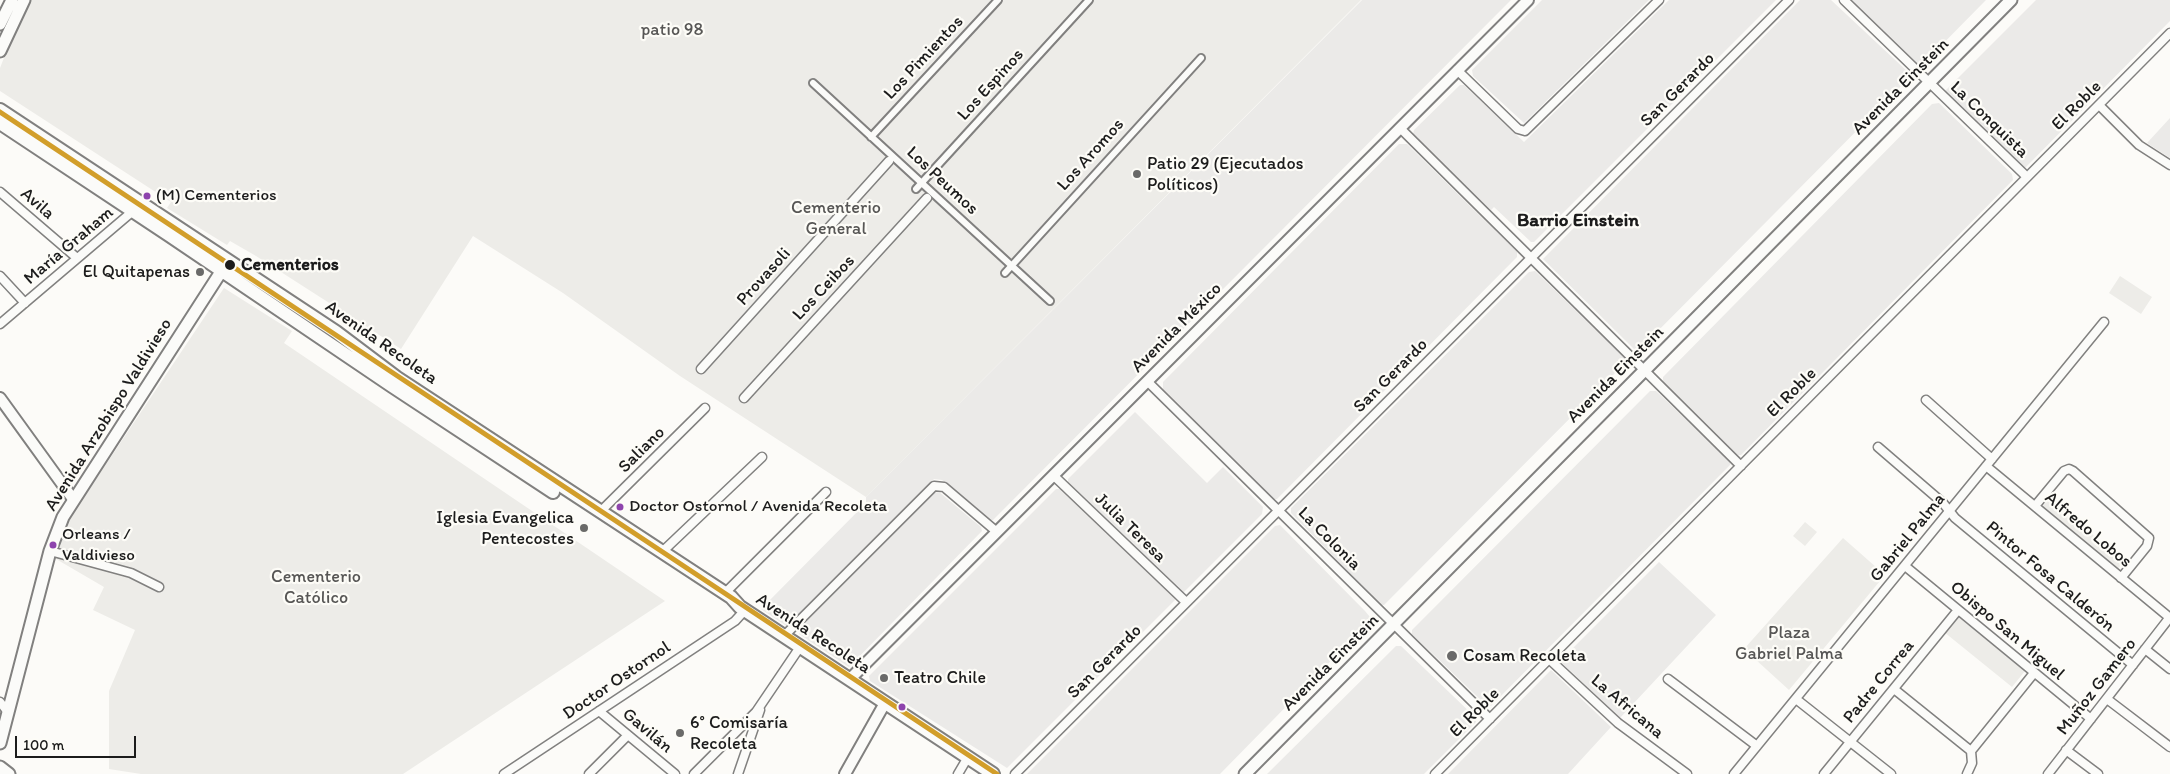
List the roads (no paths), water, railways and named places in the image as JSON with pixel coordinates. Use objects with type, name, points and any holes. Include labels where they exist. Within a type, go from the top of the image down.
[{"type":"main road","points":[[0,24],[12,0]]},
{"type":"main road","points":[[0,51],[24,0]]},
{"type":"main road","name":"Avenida Einstein","points":[[1245,774],[2011,0]]},
{"type":"main road","name":"Avenida Recoleta","points":[[0,110],[225,266],[392,386],[726,604],[742,609]]},
{"type":"main road","name":"Avenida Recoleta","points":[[2,128],[134,211],[347,339],[397,378],[725,593],[742,609],[993,774]]},
{"type":"main road","name":"Avenida Arzobispo Valdivieso","points":[[0,743],[3,707],[58,528],[73,499],[225,266]]},
{"type":"main road","points":[[0,766],[10,774]]},
{"type":"street","name":"Los Pimientos","points":[[871,137],[998,0]]},
{"type":"street","name":"Los Espinos","points":[[916,189],[1088,0]]},
{"type":"street","name":"Avenida México","points":[[850,679],[1528,0]]},
{"type":"street","points":[[1457,70],[1518,129],[1525,131],[1659,0]]},
{"type":"street","name":"San Gerardo","points":[[1015,774],[1789,0]]},
{"type":"street","name":"La Conquista","points":[[1844,0],[2027,178]]},
{"type":"street","name":"El Roble","points":[[1435,774],[2170,34]]},
{"type":"street","name":"Los Aromos","points":[[1005,273],[1200,58]]},
{"type":"street","name":"Los Peumos","points":[[813,83],[1050,301]]},
{"type":"street","points":[[2099,105],[2139,145],[2170,165]]},
{"type":"street","points":[[1400,128],[1741,466]]},
{"type":"street","name":"Provasoli","points":[[701,369],[889,161]]},
{"type":"street","name":"Avila","points":[[0,192],[77,258]]},
{"type":"street","name":"Los Ceibos","points":[[744,398],[927,198]]},
{"type":"street","name":"María Graham","points":[[0,324],[134,211]]},
{"type":"street","points":[[0,276],[25,302]]},
{"type":"street","name":"Gabriel Palma","points":[[1734,774],[2104,322]]},
{"type":"street","name":"La Colonia","points":[[1148,381],[1490,719]]},
{"type":"street","points":[[0,398],[73,499]]},
{"type":"street","name":"Alfredo Lobos","points":[[1926,400],[2035,506],[2170,618]]},
{"type":"street","name":"Saliano","points":[[600,512],[705,408]]},
{"type":"street","name":"Pintor Fosa Calderón","points":[[1878,447],[1942,503],[1955,518],[2133,665]]},
{"type":"street","points":[[662,552],[762,456]]},
{"type":"street","points":[[2035,506],[2064,471],[2069,469],[2073,471],[2149,538],[2147,546],[2121,578]]},
{"type":"street","name":"Julia Teresa","points":[[1054,475],[1186,602]]},
{"type":"street","points":[[784,636],[934,486],[944,487],[997,532]]},
{"type":"street","points":[[725,593],[826,492]]},
{"type":"street","points":[[50,551],[131,573],[159,587]]},
{"type":"street","name":"Obispo San Miguel","points":[[1905,566],[2091,719]]},
{"type":"street","name":"Doctor Ostornol","points":[[504,774],[735,621],[742,609]]},
{"type":"street","name":"Padre Correa","points":[[1824,774],[1958,610]]},
{"type":"street","name":"Muñoz Gamero","points":[[2048,774],[2170,618]]},
{"type":"street","points":[[694,774],[736,733],[762,703],[800,647]]},
{"type":"street","points":[[2145,649],[2170,668]]},
{"type":"street","name":"La Africana","points":[[1549,659],[1611,717],[1688,774]]},
{"type":"street","points":[[1967,774],[1972,763],[1971,751],[2034,673]]},
{"type":"street","points":[[1668,679],[1758,746]]},
{"type":"street","points":[[1894,689],[1971,751]]},
{"type":"street","points":[[1796,699],[1891,774]]},
{"type":"street","points":[[2107,699],[2170,747]]},
{"type":"street","points":[[738,774],[762,703]]},
{"type":"street","points":[[845,774],[885,703]]},
{"type":"street","name":"Gavilán","points":[[600,711],[676,774]]},
{"type":"street","points":[[736,733],[744,736],[749,742]]},
{"type":"street","points":[[589,774],[628,735]]},
{"type":"street","points":[[2066,750],[2098,774]]},
{"type":"street","points":[[958,774],[968,757]]},
{"type":"place","name":"Patio 29 (Ejecutados Políticos)","points":[[1137,174]]},
{"type":"place","name":"(M) Cementerios","points":[[147,196]]},
{"type":"place","name":"Cementerios","points":[[230,265]]},
{"type":"place","name":"El Quitapenas","points":[[200,272]]},
{"type":"place","name":"Doctor Ostornol / Avenida Recoleta","points":[[620,507]]},
{"type":"place","name":"Iglesia Evangelica Pentecostes","points":[[584,528]]},
{"type":"place","name":"Orleans / Valdivieso","points":[[53,545]]},
{"type":"place","name":"Cosam Recoleta","points":[[1452,656]]},
{"type":"place","name":"Teatro Chile","points":[[884,678]]},
{"type":"place","name":"6° Comisaría Recoleta","points":[[680,733]]},
{"type":"district","name":"Barrio Einstein","points":[[1578,221]]},
{"type":"park label","name":"patio 98","points":[[672,30]]},
{"type":"park label","name":"Cementerio General","points":[[836,218]]},
{"type":"park label","name":"Cementerio Católico","points":[[316,587]]},
{"type":"park label","name":"Plaza Gabriel Palma","points":[[1789,643]]}]
